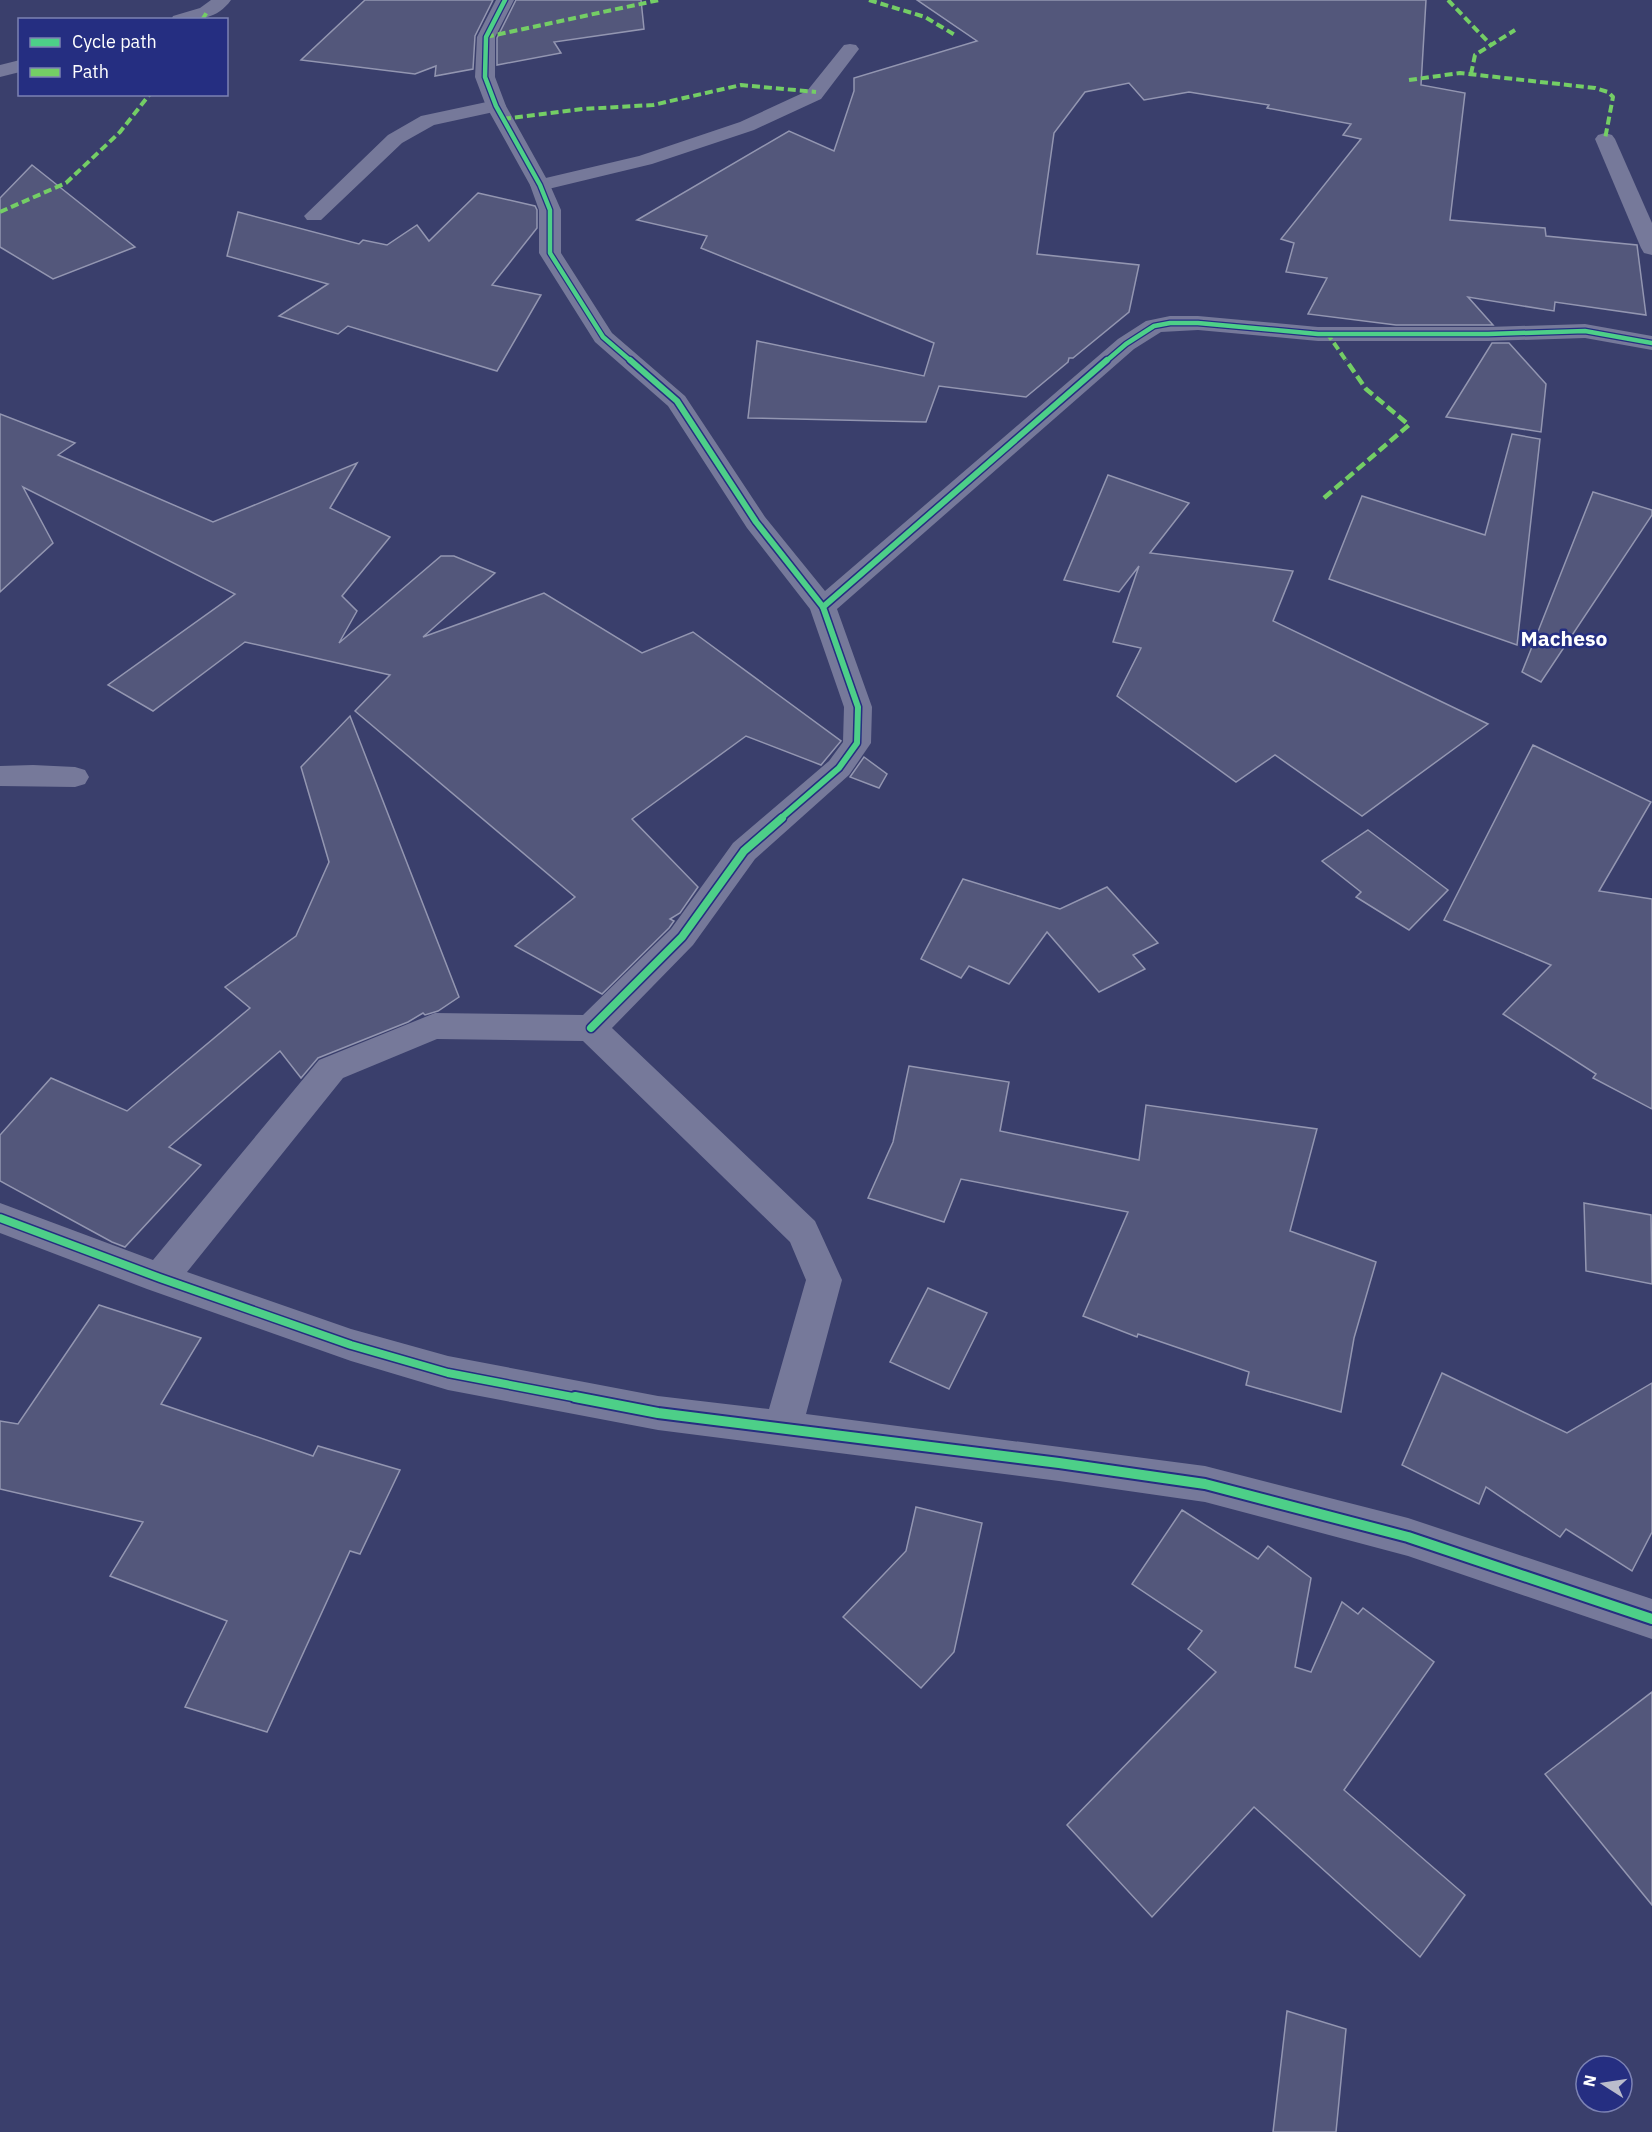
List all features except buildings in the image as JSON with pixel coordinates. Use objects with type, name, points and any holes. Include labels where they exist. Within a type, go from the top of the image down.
[{"type":"street","points":[[187,18],[207,12],[222,0]]},
{"type":"street","points":[[505,0],[486,37],[485,77],[496,106],[540,185],[550,210],[550,252],[603,337],[677,401],[756,522],[823,607],[858,707],[857,743],[839,768],[744,851],[682,937],[591,1028]]},
{"type":"street","points":[[0,71],[18,66]]},
{"type":"street","points":[[1605,139],[1652,249]]},
{"type":"street","points":[[823,607],[1126,344],[1154,326],[1170,323],[1198,323],[1318,333],[1466,334],[1585,331],[1652,343]]},
{"type":"street","points":[[160,1278],[332,1069],[435,1026],[591,1028],[803,1232],[824,1280],[783,1428]]},
{"type":"street","points":[[0,1218],[160,1278],[351,1345],[448,1373],[658,1413],[1205,1484],[1408,1537],[1652,1619]]},
{"type":"lane","points":[[540,185],[645,160],[747,126],[814,95],[850,49]]},
{"type":"lane","points":[[314,216],[394,139],[428,120],[496,106]]},
{"type":"lane","points":[[0,776],[75,777]]},
{"type":"marked path","points":[[486,37],[659,0]]},
{"type":"marked path","points":[[869,0],[925,17],[955,35]]},
{"type":"marked path","points":[[1448,0],[1491,45]]},
{"type":"marked path","points":[[203,18],[207,12]]},
{"type":"marked path","points":[[1471,74],[1475,55],[1515,30]]},
{"type":"marked path","points":[[1409,80],[1460,73],[1595,88],[1608,92],[1613,97],[1605,139]]},
{"type":"marked path","points":[[503,119],[583,109],[653,105],[741,85],[816,92]]},
{"type":"marked path","points":[[0,212],[66,183],[120,132],[148,96]]},
{"type":"marked path","points":[[1324,498],[1409,425],[1366,389],[1327,333]]},
{"type":"cycle path","points":[[505,0],[486,37],[485,77],[496,106],[540,185],[550,210],[550,253],[603,337],[677,401],[756,522],[823,607],[858,707],[857,743],[839,768],[744,851],[682,937],[591,1028]]},
{"type":"cycle path","points":[[823,607],[1126,344],[1154,326],[1170,323],[1198,323],[1318,334],[1488,334],[1585,331],[1652,343]]},
{"type":"cycle path","points":[[0,1218],[160,1278],[351,1345],[448,1373],[658,1413],[1059,1463],[1205,1484],[1408,1537],[1652,1619]]},
{"type":"district","name":"Macheso","points":[[1564,639]]}]
